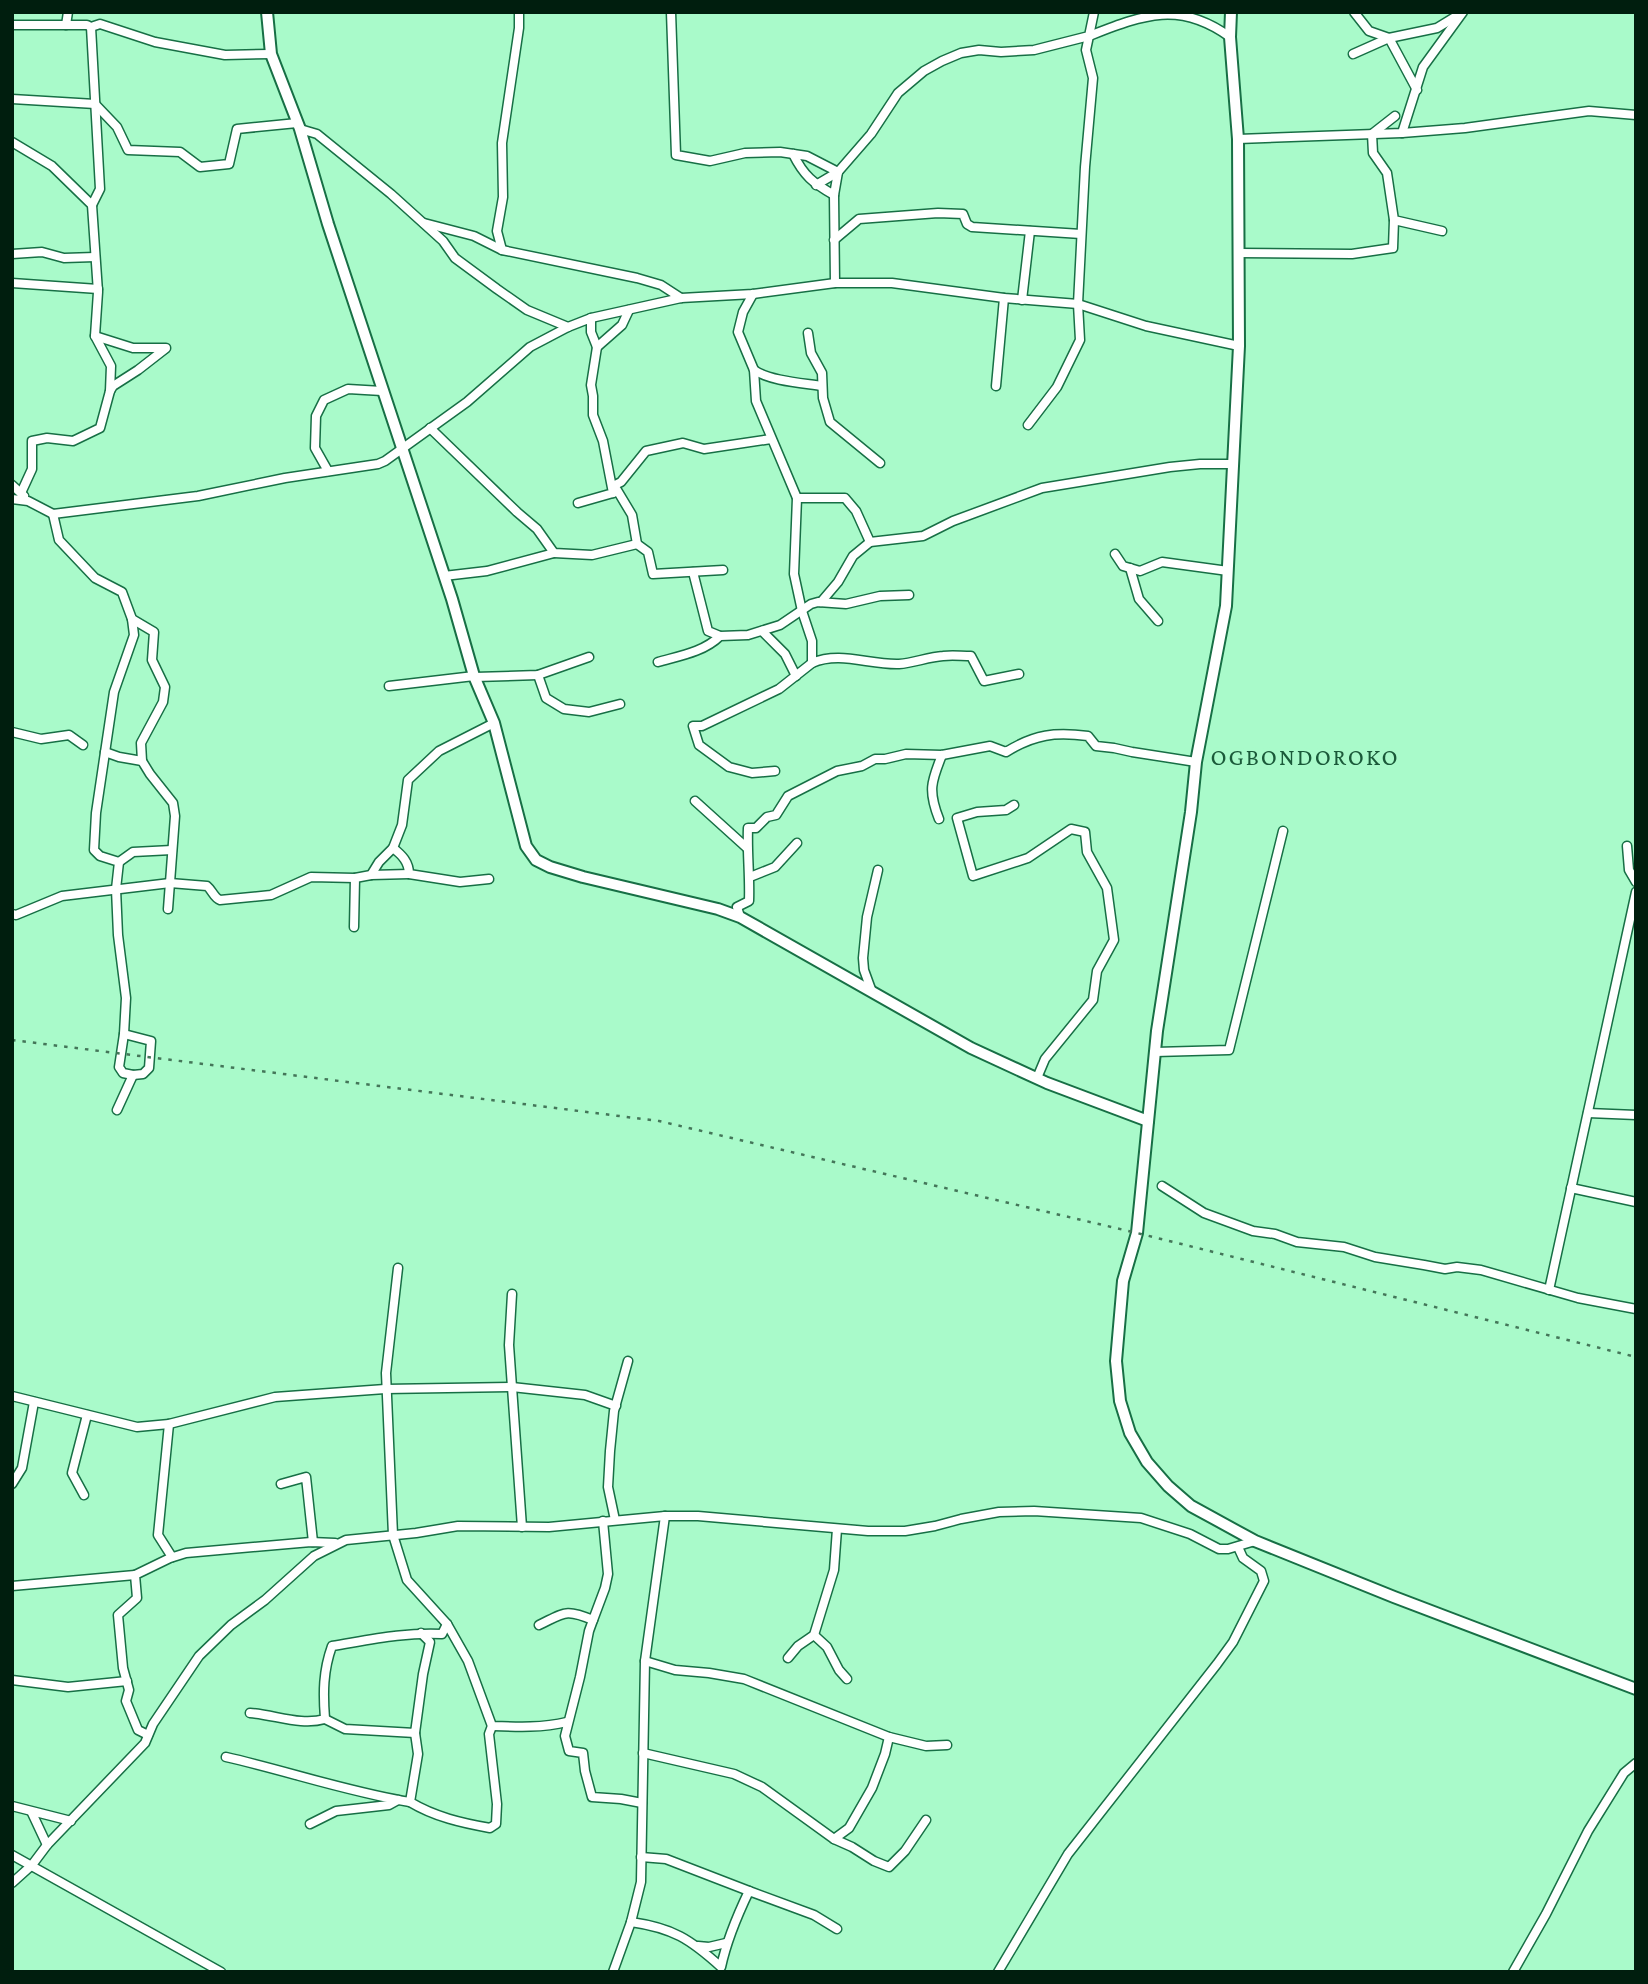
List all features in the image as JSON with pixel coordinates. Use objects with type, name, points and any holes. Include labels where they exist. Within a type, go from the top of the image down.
[{"type":"main road","points":[[1231,12],[1230,37],[1238,139],[1239,346],[1226,606],[1196,762],[1155,1052],[1137,1233],[1123,1281],[1116,1361],[1120,1401],[1130,1433],[1147,1462],[1168,1486],[1191,1506],[1255,1541],[1636,1689]]},
{"type":"main road","points":[[270,13],[271,54],[298,126],[475,676],[494,723],[526,846],[536,860],[583,877],[718,909],[740,917],[971,1048],[1037,1079],[1148,1121]]},
{"type":"street","points":[[66,25],[68,12]]},
{"type":"street","points":[[100,24],[104,12]]},
{"type":"street","points":[[502,250],[497,236],[503,197],[502,143],[519,12]]},
{"type":"street","points":[[671,12],[676,155],[710,161],[745,153],[780,152],[807,156],[838,172]]},
{"type":"street","points":[[1028,425],[1057,387],[1080,340],[1078,304],[1093,78],[1086,50],[1094,12]]},
{"type":"street","points":[[816,185],[838,172],[871,134],[898,93],[924,71],[961,53],[979,50],[1034,50],[1089,36],[1154,12],[1195,15],[1230,37]]},
{"type":"street","points":[[1354,12],[1368,31],[1389,38],[1417,90]]},
{"type":"street","points":[[1353,54],[1389,38],[1437,28],[1462,12]]},
{"type":"street","points":[[1402,133],[1423,67],[1462,12]]},
{"type":"street","points":[[12,25],[91,27],[100,24],[155,42],[225,55],[271,54]]},
{"type":"street","points":[[21,493],[32,469],[32,441],[47,438],[73,441],[100,428],[110,391],[111,366],[95,336],[98,289],[92,205],[100,189],[91,27]]},
{"type":"street","points":[[12,99],[95,104],[117,127],[128,150],[180,152],[200,167],[229,164],[237,129],[298,126],[317,134],[391,194],[443,241],[455,258],[527,310],[568,327]]},
{"type":"street","points":[[1238,139],[1465,128],[1589,111],[1636,115]]},
{"type":"street","points":[[1371,134],[1395,116]]},
{"type":"street","points":[[1238,253],[1352,254],[1393,248],[1394,220],[1387,173],[1373,153],[1371,134]]},
{"type":"street","points":[[12,142],[52,166],[92,205]]},
{"type":"street","points":[[793,154],[804,174],[816,185],[834,195]]},
{"type":"street","points":[[835,282],[834,195],[838,172]]},
{"type":"street","points":[[834,240],[859,219],[939,213],[963,214],[967,224],[972,227],[1082,234]]},
{"type":"street","points":[[1394,220],[1442,231]]},
{"type":"street","points":[[423,223],[474,236],[502,250],[661,285],[681,299]]},
{"type":"street","points":[[1022,300],[1030,231]]},
{"type":"street","points":[[12,254],[42,252],[64,258],[95,257]]},
{"type":"street","points":[[12,499],[28,501],[53,514],[198,496],[285,478],[378,464],[467,402],[530,347],[591,318],[681,299],[753,294],[835,282],[892,283],[1004,298],[1078,304],[1146,326],[1239,346]]},
{"type":"street","points":[[12,284],[98,289]]},
{"type":"street","points":[[753,294],[743,312],[738,332],[754,370],[756,401],[797,498],[794,575],[812,641],[812,663]]},
{"type":"street","points":[[996,386],[1004,298]]},
{"type":"street","points":[[597,347],[622,325],[629,310]]},
{"type":"street","points":[[591,318],[591,332],[597,347],[591,385],[593,415],[603,441],[612,490]]},
{"type":"street","points":[[808,333],[811,353],[822,373],[823,398],[830,422],[880,463]]},
{"type":"street","points":[[95,336],[133,348],[166,348],[113,386],[110,391]]},
{"type":"street","points":[[754,370],[759,374],[784,380],[822,386]]},
{"type":"street","points":[[327,471],[315,448],[316,416],[324,400],[348,389],[382,391]]},
{"type":"street","points":[[430,428],[537,529],[554,553]]},
{"type":"street","points":[[578,503],[612,490],[646,451],[683,443],[704,449],[771,439]]},
{"type":"street","points":[[821,602],[838,582],[853,556],[870,542],[923,536],[953,521],[1042,488],[1170,467],[1234,464]]},
{"type":"street","points":[[12,485],[28,501]]},
{"type":"street","points":[[612,490],[617,490],[632,515],[637,544],[648,552],[653,574],[723,570]]},
{"type":"street","points":[[797,498],[845,498],[856,511],[870,542]]},
{"type":"street","points":[[53,514],[60,540],[95,578],[122,593],[132,619],[134,635],[114,692],[96,813],[94,850],[100,856],[119,862]]},
{"type":"street","points":[[444,576],[487,571],[554,553],[592,555],[637,544]]},
{"type":"street","points":[[1115,554],[1123,566],[1140,570],[1162,562],[1228,571]]},
{"type":"street","points":[[1130,568],[1139,599],[1158,621]]},
{"type":"street","points":[[693,572],[708,631],[720,636],[748,635],[780,625],[810,604],[846,604],[880,596],[909,595]]},
{"type":"street","points":[[132,619],[154,632],[152,660],[165,687],[163,702],[141,743],[142,761],[173,803],[175,816],[168,909]]},
{"type":"street","points":[[762,631],[785,654],[796,676]]},
{"type":"street","points":[[658,662],[695,652],[720,636]]},
{"type":"street","points":[[775,771],[752,773],[729,767],[699,745],[693,726],[702,726],[779,689],[812,663],[825,657],[900,664],[943,656],[971,656],[984,681],[1019,674]]},
{"type":"street","points":[[389,687],[475,676],[538,675],[589,657]]},
{"type":"street","points":[[538,675],[546,698],[564,709],[589,712],[620,704]]},
{"type":"street","points":[[371,875],[393,848],[402,825],[408,780],[416,770],[439,751],[494,723]]},
{"type":"street","points":[[12,732],[41,739],[69,735],[83,746]]},
{"type":"street","points":[[740,917],[737,907],[749,901],[748,828],[756,828],[767,817],[776,815],[788,796],[837,771],[863,766],[875,759],[906,754],[942,755],[990,746],[1006,752],[1021,742],[1053,734],[1088,736],[1096,746],[1196,762]]},
{"type":"street","points":[[105,752],[142,761]]},
{"type":"street","points":[[939,819],[931,801],[933,778],[942,755]]},
{"type":"street","points":[[695,801],[747,848]]},
{"type":"street","points":[[1014,805],[1006,810],[977,812],[957,818],[972,876],[1028,858],[1071,829],[1086,832],[1087,852],[1107,888],[1114,940],[1097,971],[1093,1000],[1045,1059],[1037,1079]]},
{"type":"street","points":[[1155,1052],[1229,1050],[1283,831]]},
{"type":"street","points":[[750,877],[775,867],[797,843]]},
{"type":"street","points":[[1627,846],[1629,870],[1636,882]]},
{"type":"street","points":[[393,848],[402,854],[409,867],[409,874]]},
{"type":"street","points":[[124,1034],[151,1041],[149,1068],[143,1074],[123,1073],[120,1068],[126,998],[118,935],[116,889],[119,862],[133,852],[172,850]]},
{"type":"street","points":[[872,992],[864,970],[864,950],[867,917],[878,870]]},
{"type":"street","points":[[12,914],[16,915],[62,897],[170,883],[207,886],[220,900],[271,895],[311,877],[355,878],[409,874],[460,882],[489,879]]},
{"type":"street","points":[[354,927],[355,878]]},
{"type":"street","points":[[1549,1290],[1636,892]]},
{"type":"street","points":[[117,1110],[132,1075]]},
{"type":"street","points":[[1588,1113],[1636,1115]]},
{"type":"street","points":[[1162,1186],[1204,1213],[1253,1231],[1275,1234],[1297,1242],[1344,1247],[1375,1256],[1445,1269],[1457,1267],[1481,1270],[1549,1290],[1636,1309]]},
{"type":"street","points":[[1571,1188],[1636,1202]]},
{"type":"street","points":[[226,1757],[352,1791],[410,1802],[426,1811],[461,1823],[490,1828],[496,1824],[497,1804],[489,1734],[492,1726],[468,1661],[447,1624],[407,1580],[393,1535],[386,1373],[398,1268]]},
{"type":"street","points":[[512,1294],[509,1345],[522,1527]]},
{"type":"street","points":[[615,1520],[608,1487],[616,1406],[628,1361]]},
{"type":"street","points":[[12,1396],[138,1427],[169,1424],[275,1397],[387,1389],[512,1387],[585,1395],[616,1406]]},
{"type":"street","points":[[12,1484],[22,1468],[34,1402]]},
{"type":"street","points":[[84,1496],[72,1473],[87,1415]]},
{"type":"street","points":[[169,1424],[158,1535],[172,1558]]},
{"type":"street","points":[[281,1484],[306,1477],[313,1542]]},
{"type":"street","points":[[12,1883],[32,1865],[47,1845],[145,1743],[153,1724],[199,1656],[231,1625],[265,1600],[314,1556],[346,1539],[458,1526],[549,1527],[665,1516],[867,1531],[905,1531],[999,1512],[1034,1511],[1141,1518],[1190,1534],[1219,1549],[1238,1547],[1255,1541]]},
{"type":"street","points":[[613,1972],[631,1922],[641,1882],[645,1661],[665,1516]]},
{"type":"street","points":[[603,1521],[608,1574],[589,1631],[565,1736],[569,1751],[583,1753],[592,1797],[642,1803]]},
{"type":"street","points":[[788,1658],[814,1634],[834,1570],[837,1528]]},
{"type":"street","points":[[12,1586],[135,1575],[186,1553],[313,1542],[338,1543]]},
{"type":"street","points":[[998,1972],[1068,1854],[1233,1642],[1264,1581],[1261,1571],[1243,1558],[1238,1547]]},
{"type":"street","points":[[135,1575],[137,1598],[118,1615],[122,1668],[129,1689],[126,1701],[138,1730],[148,1735]]},
{"type":"street","points":[[539,1625],[565,1612],[593,1620]]},
{"type":"street","points":[[325,1719],[323,1687],[332,1646],[422,1633],[442,1634],[447,1624]]},
{"type":"street","points":[[410,1802],[418,1754],[415,1733],[430,1642],[422,1633]]},
{"type":"street","points":[[814,1634],[827,1647],[847,1679]]},
{"type":"street","points":[[645,1661],[675,1671],[744,1679],[889,1737],[926,1746],[947,1745]]},
{"type":"street","points":[[12,1680],[68,1687],[127,1681]]},
{"type":"street","points":[[250,1713],[270,1714],[311,1723],[325,1719],[345,1729],[415,1733]]},
{"type":"street","points":[[492,1726],[529,1727],[567,1722]]},
{"type":"street","points":[[834,1839],[849,1828],[872,1788],[889,1737]]},
{"type":"street","points":[[643,1753],[734,1774],[762,1787],[834,1839],[889,1867],[905,1851],[926,1820]]},
{"type":"street","points":[[1513,1972],[1588,1831],[1624,1773],[1636,1763]]},
{"type":"street","points":[[310,1824],[336,1811],[390,1805],[398,1800]]},
{"type":"street","points":[[12,1806],[71,1821]]},
{"type":"street","points":[[32,1813],[47,1845]]},
{"type":"street","points":[[12,1855],[221,1972]]},
{"type":"street","points":[[641,1857],[666,1859],[814,1915],[837,1929]]},
{"type":"street","points":[[631,1922],[671,1931],[698,1946],[721,1967],[726,1943],[750,1891]]},
{"type":"street","points":[[698,1946],[709,1947],[726,1943]]},
{"type":"railway","points":[[12,1040],[659,1121],[1137,1233],[1636,1357]]},
{"type":"district","name":"OGBONDOROKO","points":[[1305,756]]}]
